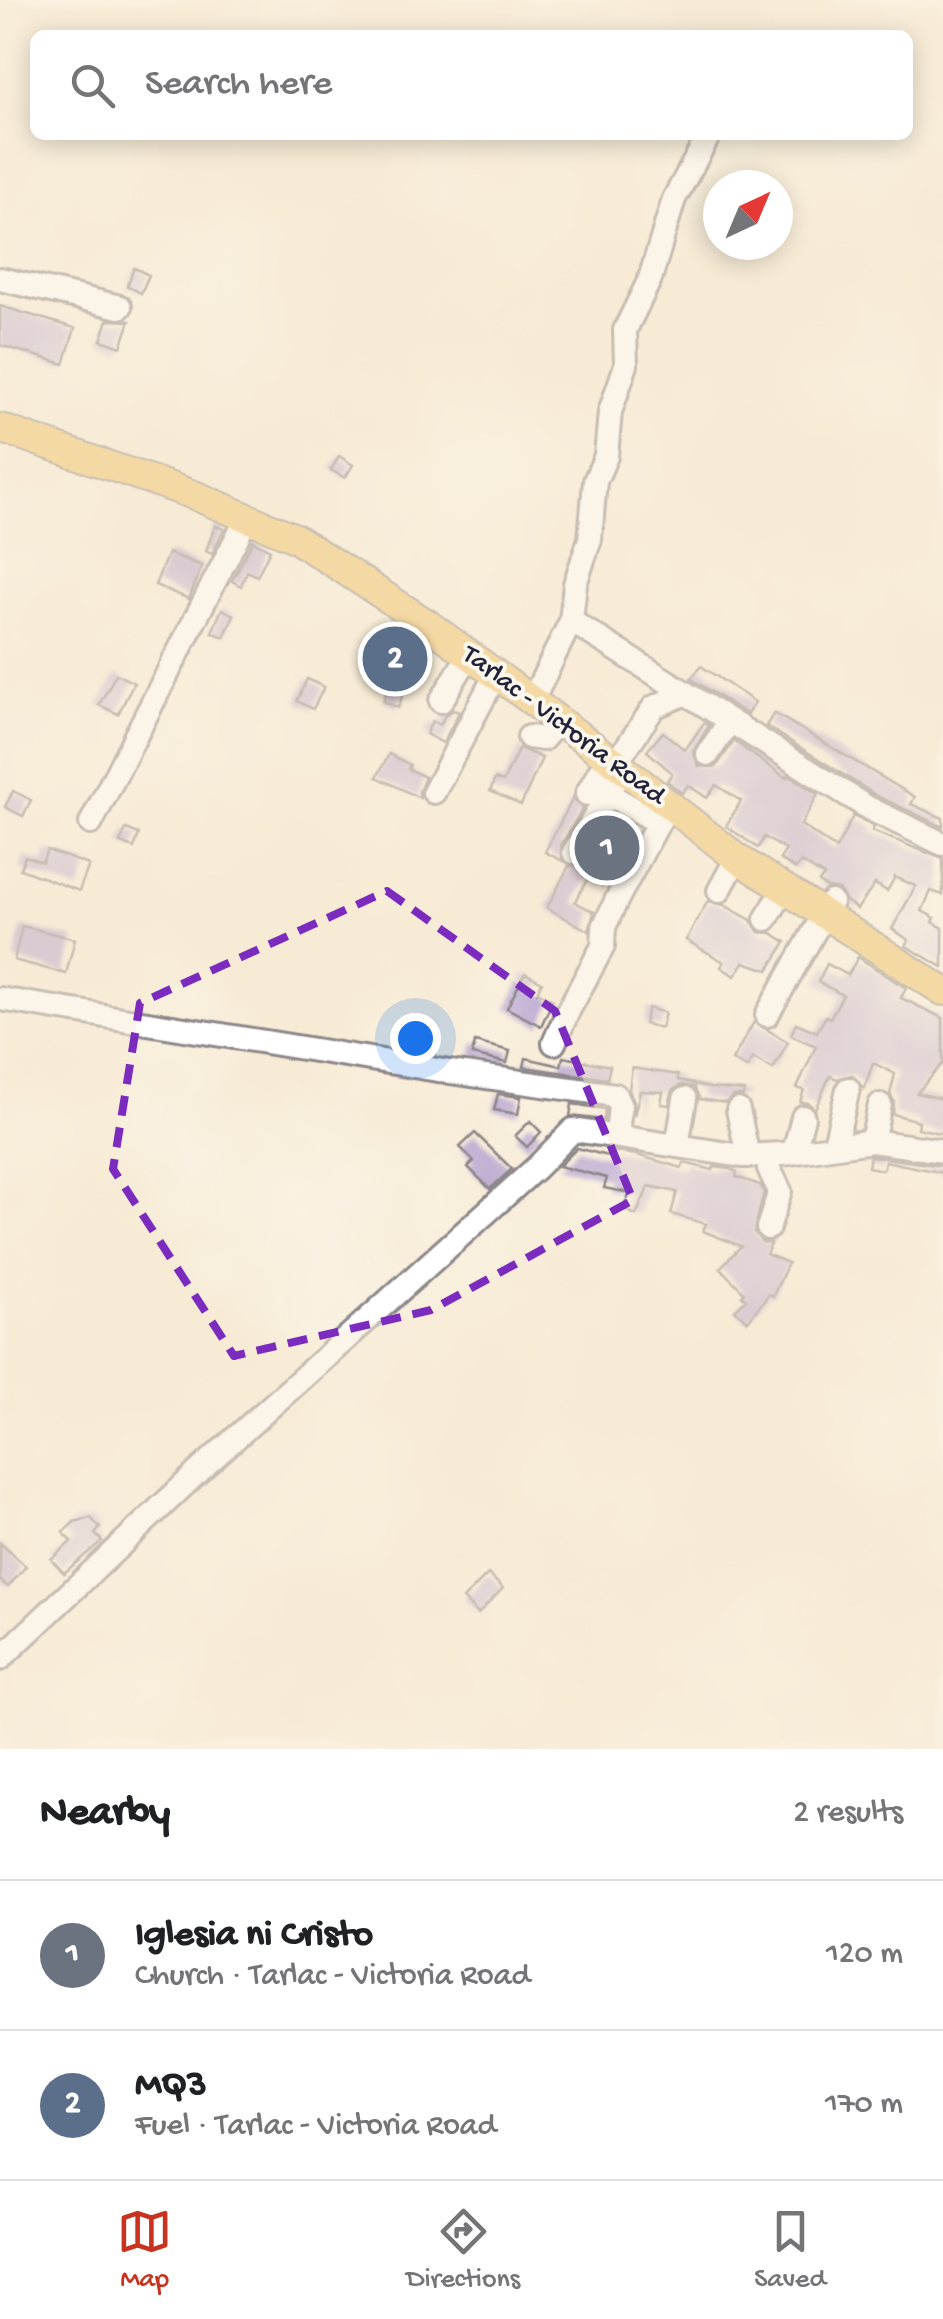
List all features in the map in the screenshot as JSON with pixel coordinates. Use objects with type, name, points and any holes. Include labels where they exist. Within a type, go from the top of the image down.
[{"type":"main road","name":"Tarlac - Victoria Road","points":[[0,428],[248,516],[295,538],[558,720],[608,775],[785,888],[828,907],[943,991]]},
{"type":"street","points":[[532,701],[571,621],[575,584],[590,539],[595,481],[606,456],[613,396],[626,365],[625,330],[650,279],[674,199],[706,140]]},
{"type":"street","points":[[0,278],[120,307]]},
{"type":"street","points":[[91,822],[248,516]]},
{"type":"street","points":[[571,621],[870,809],[943,844]]},
{"type":"street","points":[[441,702],[469,655]]},
{"type":"street","points":[[434,792],[496,674]]},
{"type":"street","points":[[574,852],[608,775],[654,707],[684,694]]},
{"type":"street","points":[[528,737],[543,740],[558,720]]},
{"type":"street","points":[[708,754],[728,722]]},
{"type":"street","points":[[598,900],[609,896],[614,888],[656,805]]},
{"type":"street","points":[[554,1042],[604,946],[604,927],[656,805]]},
{"type":"street","points":[[718,892],[738,858]]},
{"type":"street","points":[[766,920],[785,888]]},
{"type":"street","points":[[767,1015],[828,907]]},
{"type":"street","points":[[0,998],[615,1095],[620,1106],[617,1136]]},
{"type":"street","points":[[835,1144],[848,1089]]},
{"type":"street","points":[[677,1146],[685,1099]]},
{"type":"street","points":[[872,1140],[880,1106]]},
{"type":"street","points":[[738,1110],[758,1156],[780,1191],[768,1228]]},
{"type":"street","points":[[794,1152],[804,1117]]},
{"type":"street","points":[[0,1659],[200,1469],[537,1167],[568,1134],[578,1130],[758,1156],[872,1140],[943,1151]]},
{"type":"highlighted area","points":[[387,891],[555,1011],[633,1200],[431,1310],[234,1356],[113,1169],[140,1003]]},
{"type":"building","points":[[134,268],[149,275],[141,293],[127,286]]},
{"type":"building","points":[[0,306],[75,328],[64,364],[0,345]]},
{"type":"building","points":[[108,320],[130,321],[121,347],[101,340]]},
{"type":"building","points":[[339,456],[353,465],[345,478],[331,470]]},
{"type":"building","points":[[215,526],[224,529],[212,554],[206,551]]},
{"type":"building","points":[[253,541],[270,550],[257,576],[247,571],[241,586],[232,581]]},
{"type":"building","points":[[168,553],[202,566],[189,599],[155,585]]},
{"type":"building","points":[[222,609],[234,615],[224,637],[212,632]]},
{"type":"building","points":[[380,627],[411,641],[407,652],[417,656],[398,708],[383,701],[394,677],[381,671],[390,649],[373,642]]},
{"type":"building","points":[[701,666],[755,702],[747,714],[691,679]]},
{"type":"building","points":[[116,674],[134,683],[118,714],[99,705]]},
{"type":"building","points":[[307,679],[324,687],[313,709],[297,701]]},
{"type":"building","points":[[453,710],[459,712],[443,743],[426,734],[432,721],[440,725]]},
{"type":"building","points":[[774,713],[915,797],[911,804],[943,818],[943,827],[877,796],[766,726]]},
{"type":"building","points":[[704,723],[709,725],[693,752],[699,766],[716,767],[734,741],[786,778],[788,775],[818,794],[801,825],[836,849],[853,816],[874,827],[872,831],[943,859],[943,895],[931,891],[922,911],[943,928],[943,967],[906,946],[909,940],[892,929],[916,886],[895,877],[887,891],[875,884],[857,909],[839,890],[819,882],[824,876],[801,862],[796,869],[780,859],[786,850],[764,837],[758,848],[726,826],[741,801],[716,785],[707,798],[688,785],[682,793],[667,781],[672,773],[647,751],[663,732],[685,750]]},
{"type":"building","points":[[519,748],[542,758],[521,805],[490,791],[495,779],[503,782]]},
{"type":"building","points":[[389,754],[425,777],[420,798],[377,777]]},
{"type":"building","points":[[13,791],[31,800],[23,816],[5,807]]},
{"type":"building","points":[[573,798],[583,808],[561,845],[563,861],[545,852]]},
{"type":"building","points":[[614,814],[632,825],[603,886],[588,878],[575,902],[594,912],[589,931],[547,908],[569,866],[586,860]]},
{"type":"building","points":[[126,829],[139,834],[134,848],[120,843]]},
{"type":"building","points":[[47,850],[89,865],[79,891],[20,869],[25,856],[42,862]]},
{"type":"building","points":[[708,901],[724,905],[751,920],[759,932],[772,933],[786,942],[768,970],[744,962],[735,976],[721,967],[724,962],[686,940]]},
{"type":"building","points":[[22,926],[75,939],[66,974],[14,960]]},
{"type":"building","points":[[858,957],[906,988],[901,998],[943,1018],[943,1063],[917,1093],[943,1099],[943,1134],[918,1128],[919,1121],[893,1114],[890,1094],[895,1074],[873,1063],[864,1089],[852,1075],[837,1079],[830,1076],[815,1109],[800,1102],[804,1090],[797,1088],[816,1046],[791,1035],[796,1023],[817,1032],[843,995],[818,982],[827,964],[848,975]]},
{"type":"building","points":[[525,973],[542,982],[537,992],[553,1000],[541,1026],[507,1008]]},
{"type":"building","points":[[648,1008],[665,1013],[661,1028],[644,1024]]},
{"type":"building","points":[[754,1022],[788,1042],[773,1069],[753,1058],[747,1068],[732,1060]]},
{"type":"building","points":[[475,1042],[510,1051],[507,1063],[472,1055]]},
{"type":"building","points":[[415,1043],[435,1043],[435,1054],[415,1051]]},
{"type":"building","points":[[563,1057],[610,1066],[607,1079],[524,1067],[526,1058],[561,1066]]},
{"type":"building","points":[[632,1068],[678,1075],[678,1080],[710,1088],[744,1091],[743,1096],[734,1096],[725,1103],[700,1099],[694,1087],[681,1085],[673,1090],[669,1105],[661,1104],[663,1092],[640,1091],[634,1116],[629,1090]]},
{"type":"building","points":[[498,1094],[521,1097],[518,1114],[494,1110]]},
{"type":"building","points":[[572,1104],[605,1109],[604,1120],[570,1116]]},
{"type":"building","points":[[530,1121],[541,1132],[527,1147],[515,1136]]},
{"type":"building","points":[[475,1133],[512,1169],[490,1189],[468,1167],[474,1161],[460,1147]]},
{"type":"building","points":[[577,1148],[611,1157],[612,1151],[637,1155],[682,1168],[684,1163],[713,1170],[730,1169],[737,1172],[736,1177],[760,1185],[764,1192],[754,1232],[762,1242],[771,1243],[766,1254],[788,1263],[773,1296],[769,1294],[748,1321],[735,1310],[746,1299],[742,1296],[744,1292],[720,1268],[741,1246],[703,1231],[706,1224],[671,1214],[677,1192],[649,1186],[636,1215],[623,1209],[630,1193],[604,1188],[607,1178],[559,1166]]},
{"type":"building","points":[[870,1156],[943,1166],[943,1173],[885,1161],[883,1170],[868,1167]]},
{"type":"building","points":[[91,1518],[100,1528],[95,1534],[102,1541],[64,1573],[51,1559],[72,1541],[63,1533],[74,1522]]},
{"type":"building","points":[[0,1543],[26,1566],[8,1587],[0,1580]]},
{"type":"building","points":[[488,1574],[503,1588],[478,1614],[463,1599]]},
{"type":"place","name":"MQ3","points":[[395,659]]},
{"type":"place","name":"Iglesia ni Cristo","points":[[607,848]]}]
